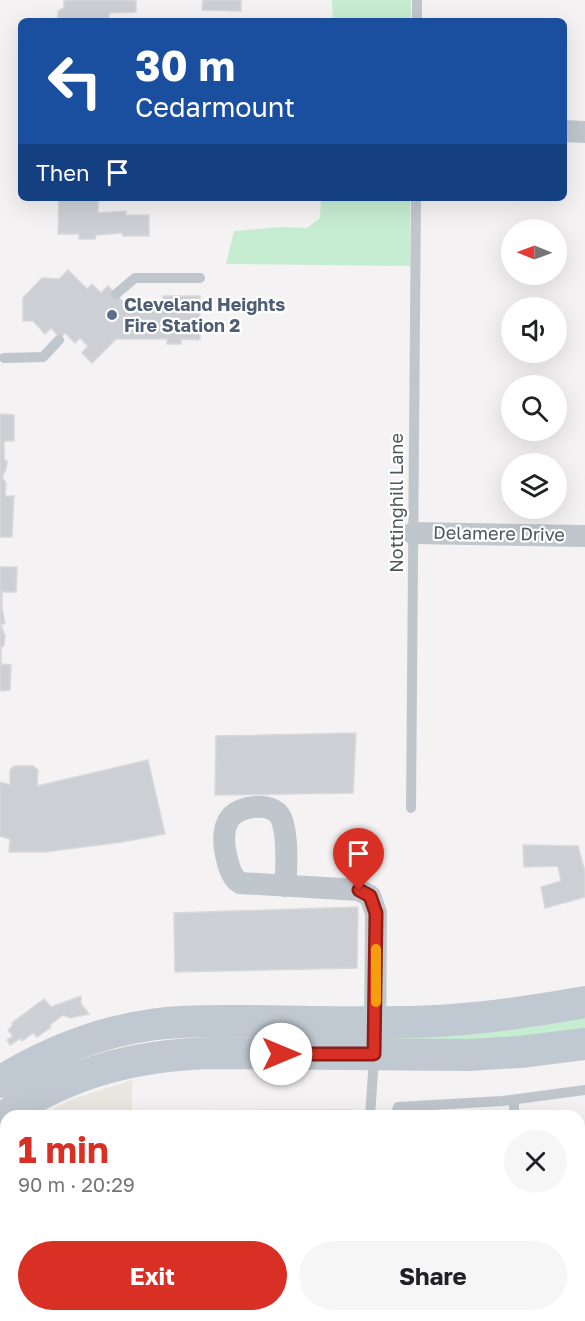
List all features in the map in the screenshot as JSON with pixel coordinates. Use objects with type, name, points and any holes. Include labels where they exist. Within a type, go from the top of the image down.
[{"type":"main road","points":[[5,1079],[41,1059],[76,1045],[116,1032],[155,1024],[214,1021],[429,1022],[491,1017],[585,1002]]},
{"type":"main road","points":[[14,1110],[26,1102],[84,1075],[147,1059],[200,1054],[492,1054],[585,1044]]},
{"type":"street","points":[[567,131],[585,132]]},
{"type":"street","name":"Delamere Drive","points":[[413,533],[585,536]]},
{"type":"street","points":[[285,886],[359,890],[370,896],[376,913],[374,1054]]},
{"type":"street","points":[[5,1079],[26,1102]]},
{"type":"lane","points":[[417,0],[417,18]]},
{"type":"lane","name":"Nottinghill Lane","points":[[411,808],[416,201]]},
{"type":"lane","points":[[116,294],[135,278],[200,278]]},
{"type":"lane","points":[[3,358],[43,357],[59,340]]},
{"type":"lane","points":[[370,1110],[374,1054]]},
{"type":"lane","points":[[397,1110],[398,1107],[514,1100],[585,1090]]},
{"type":"lane","points":[[514,1100],[514,1110]]},
{"type":"shaded area","points":[[132,1080],[132,1110],[51,1110],[70,1100]]},
{"type":"green space","points":[[332,0],[411,0],[411,18],[333,18]]},
{"type":"green space","points":[[321,201],[410,201],[410,266],[226,264],[234,231],[281,227],[307,228],[320,218]]},
{"type":"green space","points":[[585,1014],[585,1034],[554,1039],[386,1043],[386,1035]]},
{"type":"building","points":[[64,0],[136,0],[136,12],[109,13],[109,18],[58,18],[58,11],[64,8]]},
{"type":"building","points":[[203,0],[241,0],[241,11],[202,10]]},
{"type":"building","points":[[59,201],[98,201],[98,213],[126,211],[126,215],[149,215],[149,236],[123,236],[122,233],[96,235],[95,239],[79,239],[79,234],[58,234]]},
{"type":"building","name":"Cleveland Heights Fire Station 2","points":[[68,270],[87,289],[92,284],[101,293],[108,286],[129,308],[134,303],[163,303],[163,296],[200,296],[200,340],[181,339],[181,344],[167,344],[167,339],[116,339],[92,363],[82,353],[88,346],[80,338],[75,343],[65,333],[60,338],[51,328],[45,334],[33,321],[23,321],[23,298],[42,278],[59,279]]},
{"type":"building","points":[[0,414],[14,415],[14,441],[4,441],[4,459],[7,462],[3,474],[6,483],[5,496],[14,496],[12,537],[0,537]]},
{"type":"building","points":[[0,567],[17,567],[16,592],[2,592],[5,623],[1,625],[5,636],[4,645],[1,648],[1,664],[11,665],[10,690],[0,691]]},
{"type":"building","points":[[356,733],[353,793],[215,795],[216,736]]},
{"type":"building","points":[[148,760],[165,834],[44,852],[9,852],[10,839],[0,836],[0,782],[10,785],[10,770],[14,766],[33,766],[38,770],[37,786]]},
{"type":"building","points":[[523,845],[578,846],[585,872],[585,897],[545,908],[541,887],[561,881],[558,866],[524,867]]},
{"type":"building","points":[[358,907],[357,968],[175,972],[174,913]]},
{"type":"building","points":[[81,996],[81,1004],[89,1014],[70,1018],[63,1015],[37,1037],[33,1033],[22,1041],[21,1038],[10,1045],[7,1040],[13,1036],[8,1030],[13,1025],[12,1023],[44,999],[51,1007]]},
{"type":"slow traffic","points":[[376,949],[376,1002]]},
{"type":"place","name":"Cleveland Heights Fire Station 2","points":[[112,315]]},
{"type":"route","points":[[281,1054],[374,1054],[376,913],[370,896],[359,890]]}]
